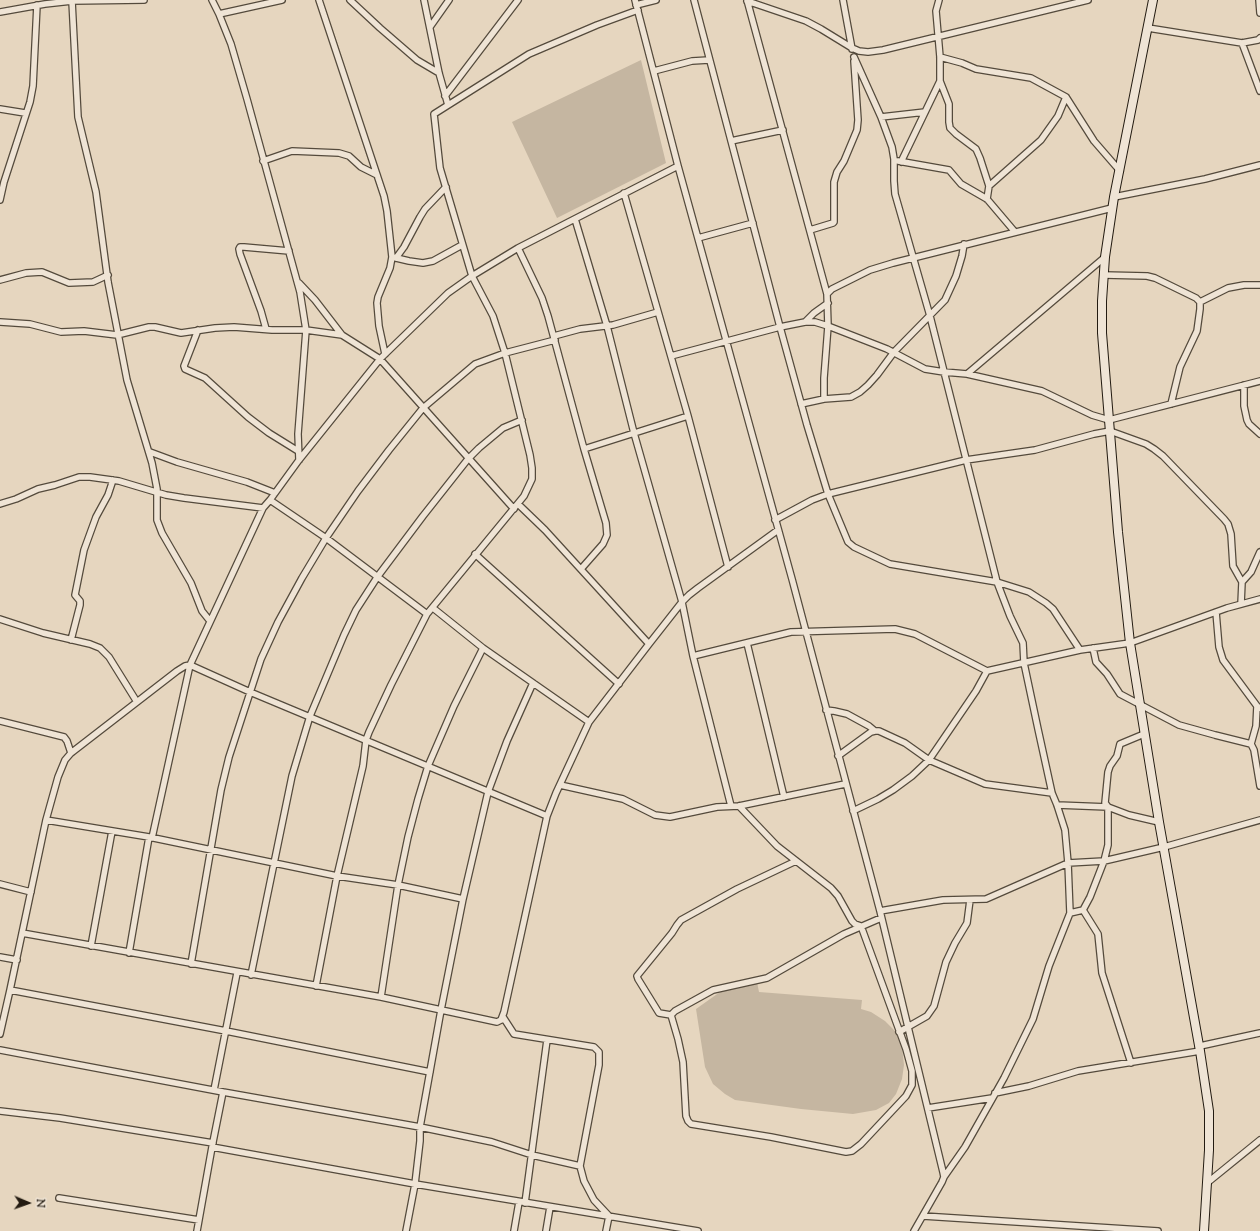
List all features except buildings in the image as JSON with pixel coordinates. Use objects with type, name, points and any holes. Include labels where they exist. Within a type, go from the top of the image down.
[{"type":"street","points":[[0,12],[72,1],[144,0]]},
{"type":"street","points":[[212,0],[228,38],[243,86],[298,283],[306,330],[298,434],[299,460]]},
{"type":"street","points":[[219,14],[282,0]]},
{"type":"street","points":[[319,0],[384,196],[394,257]]},
{"type":"street","points":[[350,0],[417,60],[439,73]]},
{"type":"street","points":[[424,0],[439,73],[448,105]]},
{"type":"street","points":[[430,27],[448,0]]},
{"type":"street","points":[[445,96],[518,0]]},
{"type":"street","points":[[316,986],[337,876],[363,766],[366,740],[369,732],[391,685],[428,614],[475,554],[518,504],[532,479],[532,468],[522,420],[505,353],[493,316],[472,276],[446,187],[438,154],[434,114],[529,54],[597,25],[636,5],[656,0]]},
{"type":"street","points":[[694,0],[730,141],[801,404],[828,494],[848,542],[854,547],[890,564],[997,582],[1029,592],[1053,609],[1080,650]]},
{"type":"street","points":[[747,0],[806,21],[852,48],[859,51],[868,52],[884,50],[1088,0]]},
{"type":"street","points":[[747,0],[827,294],[828,326],[824,399]]},
{"type":"street","points":[[810,230],[834,222],[834,182],[837,172],[857,130],[858,120],[854,57],[843,0]]},
{"type":"street","points":[[939,0],[936,11],[940,57],[940,81],[949,104],[950,128],[977,151],[989,186],[987,199]]},
{"type":"street","points":[[1153,0],[1112,208],[1105,257],[1102,333],[1118,532],[1130,643],[1159,822],[1200,1048],[1209,1111],[1204,1231]]},
{"type":"street","points":[[1258,0],[1260,13]]},
{"type":"street","points":[[72,1],[78,117],[96,192],[117,335],[132,399],[150,452],[157,489],[156,515],[159,528],[191,583],[202,610],[210,621]]},
{"type":"street","points":[[636,5],[678,166],[778,530],[880,911],[944,1177]]},
{"type":"street","points":[[0,200],[25,113],[30,102],[33,86],[37,6]]},
{"type":"street","points":[[1148,28],[1242,43],[1258,40],[1260,38]]},
{"type":"street","points":[[1242,43],[1260,91]]},
{"type":"street","points":[[854,57],[882,117],[892,147],[894,159],[895,194],[930,316],[997,582],[1010,616],[1023,643],[1024,663],[1052,793],[1065,830],[1068,863],[1070,913],[1049,966],[1033,1019],[1004,1078],[965,1147],[944,1177],[914,1231]]},
{"type":"street","points":[[940,57],[962,63],[976,69],[1031,78],[1066,97],[1094,141],[1120,171]]},
{"type":"street","points":[[654,71],[692,61],[709,60]]},
{"type":"street","points":[[901,162],[940,81]]},
{"type":"street","points":[[989,186],[1041,140],[1058,116],[1066,97]]},
{"type":"street","points":[[0,109],[25,113]]},
{"type":"street","points":[[882,117],[925,112]]},
{"type":"street","points":[[730,141],[783,130]]},
{"type":"street","points":[[263,160],[292,152],[339,153],[349,156],[361,167],[377,175]]},
{"type":"street","points":[[894,159],[901,162],[949,170],[961,184],[987,199],[1015,232]]},
{"type":"street","points":[[1114,198],[1205,179],[1260,165]]},
{"type":"street","points":[[129,953],[150,837],[190,665],[263,508],[299,460],[380,359],[448,293],[472,276],[518,248],[678,166]]},
{"type":"street","points":[[385,354],[379,326],[377,303],[378,297],[394,257],[404,247],[420,217],[446,187]]},
{"type":"street","points":[[624,193],[688,416],[728,567]]},
{"type":"street","points":[[827,294],[835,288],[870,270],[964,244],[1112,208]]},
{"type":"street","points":[[575,219],[607,326],[634,433],[682,602],[693,656],[731,806]]},
{"type":"street","points":[[698,238],[752,224]]},
{"type":"street","points":[[801,404],[824,399],[851,396],[860,392],[877,375],[894,352],[946,300],[962,256],[964,244]]},
{"type":"street","points":[[394,257],[424,263],[433,261],[462,245]]},
{"type":"street","points":[[266,329],[239,249],[240,247],[244,247],[289,252]]},
{"type":"street","points":[[518,248],[545,306],[606,523],[607,535],[603,544],[581,569]]},
{"type":"street","points":[[967,374],[1105,257]]},
{"type":"street","points":[[0,280],[26,273],[42,272],[69,283],[93,282],[108,275]]},
{"type":"street","points":[[1104,275],[1141,276],[1154,278],[1196,298],[1200,302],[1197,331],[1180,367],[1171,404]]},
{"type":"street","points":[[298,283],[315,300],[342,335],[380,359],[514,509]]},
{"type":"street","points":[[1200,302],[1228,288],[1244,285],[1260,285]]},
{"type":"street","points":[[805,322],[814,313],[828,303]]},
{"type":"street","points":[[191,964],[224,777],[234,738],[261,659],[278,622],[326,538],[384,456],[423,408],[475,364],[580,329],[607,326],[658,312]]},
{"type":"street","points":[[0,322],[30,324],[61,332],[84,331],[117,335],[155,326],[181,333],[225,327],[306,330],[342,335]]},
{"type":"street","points":[[671,356],[780,327],[805,322],[815,322],[894,352],[920,366],[944,372],[967,374],[1042,391],[1092,415],[1109,420],[1260,381]]},
{"type":"street","points":[[198,330],[184,369],[205,378],[248,417],[269,433],[298,450]]},
{"type":"street","points":[[1244,384],[1244,406],[1247,420],[1249,424],[1260,434]]},
{"type":"street","points":[[584,449],[688,416]]},
{"type":"street","points":[[252,975],[292,776],[310,716],[353,616],[378,576],[468,459],[503,428],[522,420]]},
{"type":"street","points":[[775,520],[812,500],[828,494],[966,460],[1035,450],[1110,431],[1146,444],[1163,456],[1228,524],[1231,534],[1233,566],[1242,582],[1241,604]]},
{"type":"street","points":[[150,452],[177,462],[247,482],[275,493]]},
{"type":"street","points":[[0,504],[16,499],[38,489],[79,477],[90,477],[113,480],[184,498],[263,508]]},
{"type":"street","points":[[71,640],[80,605],[80,600],[75,595],[84,550],[96,516],[108,495],[113,480]]},
{"type":"street","points":[[270,500],[326,538],[428,614]]},
{"type":"street","points":[[518,504],[545,530],[650,644]]},
{"type":"street","points":[[22,933],[381,997],[497,1022],[501,1020],[503,1017],[547,816],[589,722],[682,602],[698,588],[778,530]]},
{"type":"street","points":[[1242,582],[1251,572],[1260,552]]},
{"type":"street","points":[[475,554],[619,684]]},
{"type":"street","points":[[693,656],[780,634],[805,631],[896,629],[909,632],[987,671],[1080,650],[1130,643],[1216,612],[1260,599]]},
{"type":"street","points":[[433,608],[483,648],[589,722]]},
{"type":"street","points":[[1216,612],[1219,647],[1223,660],[1259,707],[1251,744],[1255,754],[1260,786]]},
{"type":"street","points":[[0,619],[43,633],[90,644],[100,648],[109,657],[137,702]]},
{"type":"street","points":[[747,643],[784,797]]},
{"type":"street","points":[[381,997],[398,885],[408,837],[428,766],[454,706],[483,648]]},
{"type":"street","points":[[1093,648],[1096,662],[1120,694],[1179,725],[1251,744]]},
{"type":"street","points":[[0,1034],[46,820],[65,760],[71,753],[185,666],[190,665],[250,692],[547,816]]},
{"type":"street","points":[[853,812],[893,790],[912,776],[929,760],[987,671]]},
{"type":"street","points":[[406,1231],[415,1184],[420,1141],[420,1127],[463,899],[488,792],[507,740],[533,683]]},
{"type":"street","points":[[826,710],[847,714],[869,726],[874,731],[892,736],[929,760],[985,784],[1052,793]]},
{"type":"street","points":[[0,721],[64,737],[71,753]]},
{"type":"street","points":[[838,756],[874,731]]},
{"type":"street","points":[[1070,913],[1083,910],[1090,897],[1104,861],[1108,845],[1108,807],[1106,803],[1108,772],[1110,766],[1117,756],[1120,744],[1144,734]]},
{"type":"street","points":[[560,785],[623,799],[644,810],[660,816],[675,816],[717,807],[739,806],[845,784]]},
{"type":"street","points":[[1057,805],[1108,807],[1129,815],[1159,822]]},
{"type":"street","points":[[739,806],[777,846],[831,888],[838,896],[852,921],[861,926]]},
{"type":"street","points":[[46,820],[150,837],[337,876],[398,885],[463,899]]},
{"type":"street","points":[[880,911],[943,900],[986,899],[1068,863],[1104,861],[1164,848],[1260,820]]},
{"type":"street","points":[[91,946],[112,831]]},
{"type":"street","points":[[671,1015],[659,1013],[637,976],[672,933],[677,924],[681,920],[737,889],[796,861]]},
{"type":"street","points":[[0,884],[31,892]]},
{"type":"street","points":[[899,1032],[927,1016],[934,1006],[946,962],[967,923],[970,900]]},
{"type":"street","points":[[1083,910],[1098,934],[1102,973],[1131,1062]]},
{"type":"street","points":[[671,1015],[678,1009],[712,990],[767,978],[844,934],[881,918]]},
{"type":"street","points":[[671,1015],[683,1062],[686,1116],[691,1124],[771,1137],[846,1152],[852,1151],[861,1144],[906,1096],[912,1085],[912,1071],[861,926]]},
{"type":"street","points":[[0,957],[17,960]]},
{"type":"street","points":[[214,1090],[237,972]]},
{"type":"street","points":[[10,990],[430,1072]]},
{"type":"street","points":[[503,1017],[511,1032],[514,1034],[594,1047],[597,1049],[600,1055],[599,1065],[580,1166],[584,1181],[594,1200],[609,1216]]},
{"type":"street","points":[[928,1108],[993,1096],[1078,1071],[1200,1048],[1260,1033]]},
{"type":"street","points":[[514,1231],[532,1155],[547,1040]]},
{"type":"street","points":[[0,1050],[420,1127],[492,1142],[532,1155],[580,1166]]},
{"type":"street","points":[[197,1231],[223,1092]]},
{"type":"street","points":[[0,1111],[60,1118],[213,1145],[415,1184],[698,1231]]},
{"type":"street","points":[[1207,1183],[1260,1140]]},
{"type":"street","points":[[59,1198],[199,1220]]},
{"type":"street","points":[[546,1231],[550,1207]]},
{"type":"street","points":[[606,1231],[609,1216]]},
{"type":"street","points":[[923,1216],[1158,1231]]},
{"type":"shaded area","points":[[641,60],[666,163],[557,218],[512,122]]},
{"type":"shaded area","points":[[757,982],[759,992],[862,1000],[861,1009],[871,1012],[885,1021],[896,1032],[902,1047],[904,1065],[902,1079],[896,1094],[889,1103],[876,1110],[853,1114],[801,1109],[735,1100],[713,1084],[705,1067],[696,1009],[720,992]]}]
